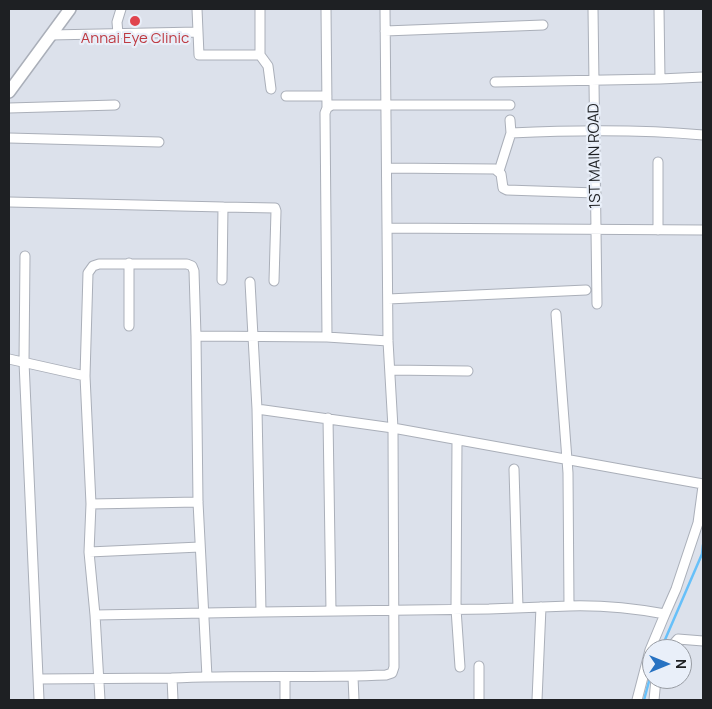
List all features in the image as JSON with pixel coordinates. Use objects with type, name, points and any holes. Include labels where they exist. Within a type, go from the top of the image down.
[{"type":"main road","points":[[9,92],[70,9]]},
{"type":"street","points":[[118,34],[117,22],[121,9]]},
{"type":"street","points":[[197,9],[199,54],[260,54]]},
{"type":"street","points":[[260,9],[260,54],[268,66],[271,89]]},
{"type":"street","points":[[326,9],[327,337]]},
{"type":"street","points":[[39,679],[352,677],[392,673],[394,667],[393,428],[388,341],[385,9]]},
{"type":"street","name":"1ST MAIN ROAD","points":[[593,9],[597,304]]},
{"type":"street","points":[[659,9],[660,80]]},
{"type":"street","points":[[385,31],[543,25]]},
{"type":"street","points":[[50,35],[198,32]]},
{"type":"street","points":[[495,82],[660,80],[703,77]]},
{"type":"street","points":[[286,96],[327,96]]},
{"type":"street","points":[[9,108],[116,105]]},
{"type":"street","points":[[327,108],[332,105],[510,105]]},
{"type":"street","points":[[510,120],[511,132],[499,171],[502,185],[507,190],[596,193]]},
{"type":"street","points":[[511,132],[594,130],[703,134]]},
{"type":"street","points":[[9,138],[159,142]]},
{"type":"street","points":[[658,162],[658,230]]},
{"type":"street","points":[[386,168],[495,169],[499,171]]},
{"type":"street","points":[[9,202],[275,208],[274,281]]},
{"type":"street","points":[[222,280],[223,207]]},
{"type":"street","points":[[387,228],[703,230]]},
{"type":"street","points":[[25,256],[24,362],[39,700]]},
{"type":"street","points":[[100,700],[96,616],[89,552],[90,504],[85,376],[88,273],[93,266],[99,264],[187,264],[192,266],[194,271],[198,502],[207,677]]},
{"type":"street","points":[[129,264],[129,326]]},
{"type":"street","points":[[250,282],[257,408],[260,612]]},
{"type":"street","points":[[388,300],[586,290]]},
{"type":"street","points":[[556,314],[566,458],[569,606]]},
{"type":"street","points":[[196,336],[327,337],[388,341]]},
{"type":"street","points":[[9,359],[85,376]]},
{"type":"street","points":[[390,370],[468,371]]},
{"type":"street","points":[[257,408],[393,428],[566,458],[703,485],[698,524],[676,589],[650,650],[637,700]]},
{"type":"street","points":[[328,418],[331,611]]},
{"type":"street","points":[[457,440],[456,609],[460,667]]},
{"type":"street","points":[[514,469],[518,608]]},
{"type":"street","points":[[90,504],[198,502]]},
{"type":"street","points":[[89,552],[200,547]]},
{"type":"street","points":[[96,616],[203,612],[607,605],[665,614]]},
{"type":"street","points":[[537,700],[541,607]]},
{"type":"street","points":[[479,700],[480,666]]},
{"type":"street","points":[[352,677],[354,700]]},
{"type":"street","points":[[172,678],[174,700]]},
{"type":"street","points":[[285,678],[285,700]]},
{"type":"waterway","points":[[665,639],[702,554],[703,545]]},
{"type":"waterway","points":[[644,700],[647,689]]},
{"type":"place","name":"Annai Eye Clinic","points":[[135,21]]}]
